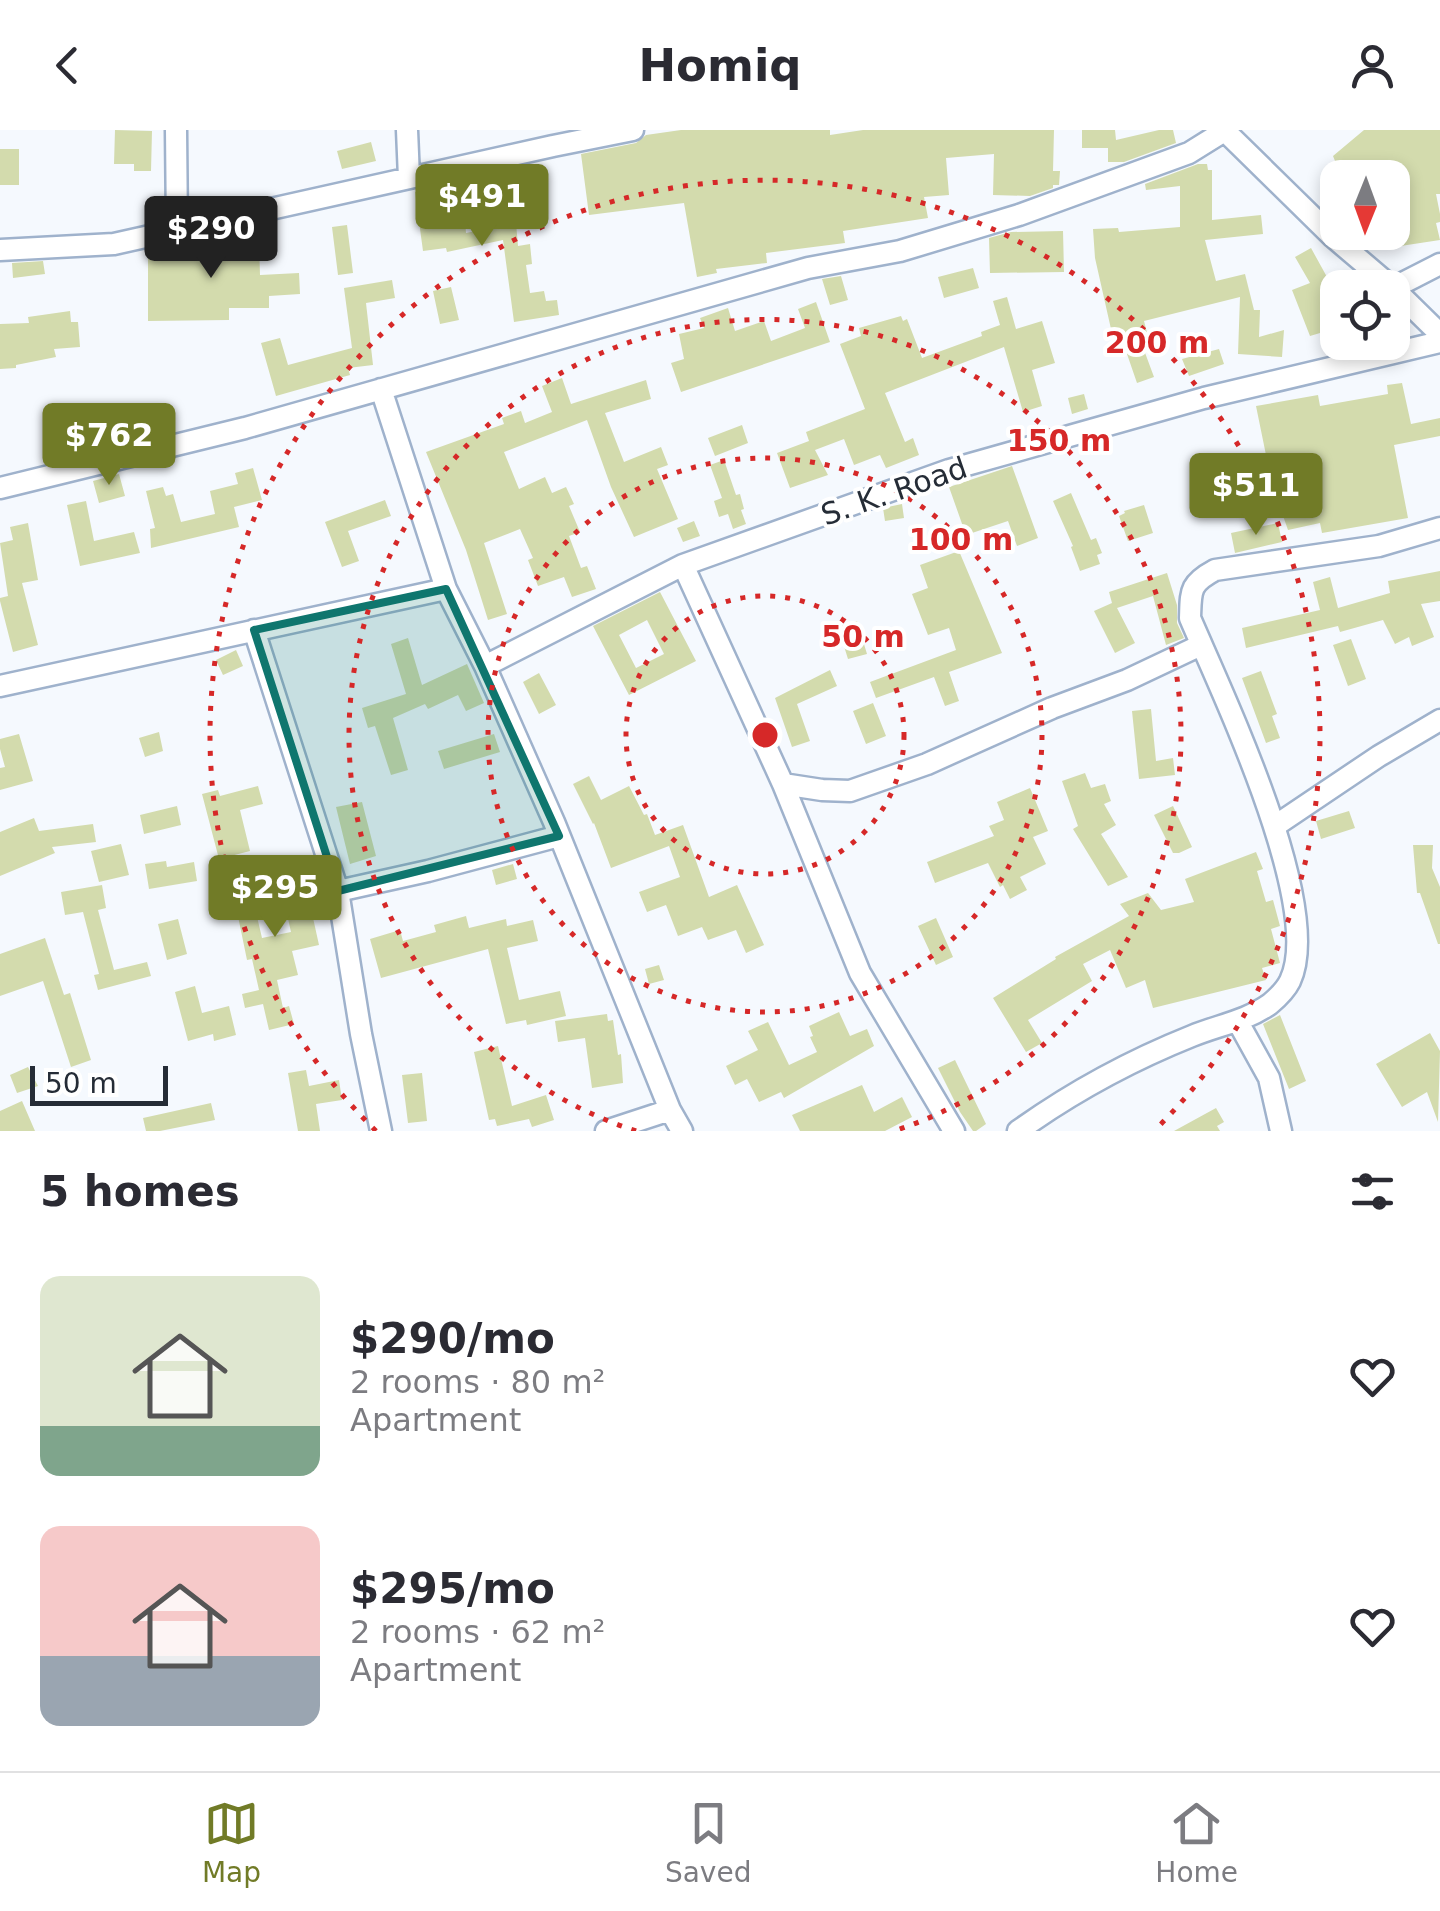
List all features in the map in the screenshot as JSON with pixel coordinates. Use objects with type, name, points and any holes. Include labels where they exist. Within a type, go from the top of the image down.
[{"type":"street","points":[[176,130],[177,230]]},
{"type":"street","points":[[407,130],[409,178]]},
{"type":"street","points":[[0,250],[114,244],[633,130]]},
{"type":"street","points":[[0,488],[244,428],[808,268],[900,250],[1019,215],[1189,153],[1225,130],[1372,270]]},
{"type":"street","points":[[1410,279],[1440,264]]},
{"type":"street","points":[[1410,305],[1440,334]]},
{"type":"street","name":"S. K. Road","points":[[485,666],[684,565],[949,470],[1204,398],[1440,342]]},
{"type":"street","points":[[382,389],[446,590],[485,666],[682,1131]]},
{"type":"street","points":[[1018,1131],[1121,1068],[1195,1034],[1238,1022],[1272,1002],[1290,982],[1296,941],[1294,904],[1275,826],[1190,618],[1191,590],[1200,578],[1215,570],[1379,546],[1440,528]]},
{"type":"street","points":[[684,565],[783,784],[860,972],[954,1131]]},
{"type":"street","points":[[0,686],[446,590]]},
{"type":"street","points":[[254,630],[338,891],[380,1131]]},
{"type":"street","points":[[783,784],[850,791],[927,764],[1201,645]]},
{"type":"street","points":[[1275,826],[1440,720]]},
{"type":"street","points":[[338,891],[559,836]]},
{"type":"street","points":[[1238,1022],[1274,1090],[1281,1131]]},
{"type":"street","points":[[606,1131],[670,1110]]},
{"type":"highlighted area","points":[[446,589],[559,836],[338,891],[254,630]]},
{"type":"building","points":[[115,130],[152,131],[151,171],[134,171],[134,164],[114,164]]},
{"type":"building","points":[[681,130],[830,130],[830,135],[863,130],[1054,130],[1053,171],[1060,171],[1059,185],[1030,196],[993,195],[994,154],[946,158],[949,195],[924,197],[928,218],[843,231],[845,243],[766,253],[767,263],[716,269],[717,273],[697,277],[684,203],[589,215],[581,154],[636,143],[646,135]]},
{"type":"building","points":[[1082,130],[1115,130],[1116,140],[1173,130],[1176,143],[1124,162],[1108,162],[1108,148],[1082,148]]},
{"type":"building","points":[[1364,130],[1440,130],[1440,194],[1436,194],[1440,222],[1436,223],[1440,240],[1410,245],[1410,160],[1335,160],[1333,156]]},
{"type":"building","points":[[371,142],[376,161],[342,169],[337,151]]},
{"type":"building","points":[[0,149],[19,149],[19,185],[0,185]]},
{"type":"building","points":[[1207,164],[1208,170],[1212,170],[1212,220],[1261,215],[1263,234],[1205,240],[1216,281],[1245,274],[1254,310],[1260,310],[1259,337],[1284,330],[1282,357],[1238,354],[1240,297],[1144,321],[1151,348],[1144,350],[1154,377],[1137,383],[1118,328],[1111,329],[1095,258],[1093,229],[1118,228],[1119,232],[1180,227],[1180,186],[1146,190],[1145,184]]},
{"type":"building","points":[[447,184],[449,210],[464,209],[466,233],[516,223],[518,246],[530,244],[532,264],[526,265],[530,293],[544,291],[546,301],[557,300],[559,315],[514,322],[503,240],[447,252],[446,248],[423,251],[415,192]]},
{"type":"building","points":[[347,225],[353,273],[338,275],[332,227]]},
{"type":"building","points":[[1063,231],[1064,272],[990,273],[989,238],[1011,232]]},
{"type":"building","points":[[200,239],[259,241],[260,275],[299,273],[300,294],[269,296],[269,308],[229,308],[229,320],[148,321],[148,251]]},
{"type":"building","points":[[1311,248],[1323,270],[1320,270],[1320,333],[1310,336],[1292,290],[1310,283],[1295,257]]},
{"type":"building","points":[[43,261],[45,274],[13,278],[12,263]]},
{"type":"building","points":[[973,268],[979,288],[944,298],[938,277]]},
{"type":"building","points":[[841,276],[848,300],[830,305],[822,279]]},
{"type":"building","points":[[392,280],[395,298],[366,303],[373,365],[348,368],[350,375],[276,396],[261,343],[280,338],[288,365],[352,348],[344,288]]},
{"type":"building","points":[[451,287],[459,320],[440,324],[433,291]]},
{"type":"building","points":[[1007,297],[1016,329],[1042,321],[1055,363],[1032,370],[1042,406],[1023,412],[1004,347],[885,393],[905,442],[913,438],[919,455],[886,468],[880,455],[854,465],[844,439],[815,450],[828,475],[790,488],[777,453],[809,441],[806,432],[865,409],[840,344],[861,336],[859,328],[901,316],[903,321],[907,319],[922,358],[982,336],[981,332],[1000,325],[993,301]]},
{"type":"building","points":[[816,302],[830,342],[681,392],[671,363],[684,359],[679,334],[704,328],[700,318],[728,308],[735,331],[764,321],[771,341],[805,328],[798,309]]},
{"type":"building","points":[[70,311],[71,322],[78,322],[80,347],[54,349],[56,357],[0,369],[0,324],[29,323],[28,317]]},
{"type":"building","points":[[1219,349],[1224,364],[1189,376],[1182,359]]},
{"type":"building","points":[[562,378],[571,404],[646,380],[651,399],[605,413],[624,462],[661,447],[668,465],[657,469],[678,519],[634,537],[587,420],[504,452],[519,489],[545,477],[552,493],[566,487],[580,532],[569,536],[581,568],[587,566],[596,589],[572,597],[564,577],[538,586],[528,560],[533,558],[520,529],[484,543],[507,614],[488,620],[466,550],[426,452],[504,424],[502,418],[521,411],[525,423],[552,412],[542,386]]},
{"type":"building","points":[[1402,383],[1411,424],[1440,418],[1440,436],[1394,445],[1408,518],[1322,533],[1320,523],[1288,530],[1262,456],[1266,455],[1256,406],[1318,395],[1320,406],[1388,394],[1387,385]]},
{"type":"building","points":[[1084,394],[1088,409],[1072,414],[1068,398]]},
{"type":"building","points":[[742,425],[748,443],[715,456],[708,438]]},
{"type":"building","points":[[724,460],[736,495],[740,494],[746,524],[733,529],[728,514],[719,517],[714,501],[722,498],[710,465]]},
{"type":"building","points":[[1012,466],[1038,538],[1017,546],[1008,521],[966,535],[949,487]]},
{"type":"building","points":[[253,468],[262,500],[234,507],[239,527],[151,548],[150,529],[155,528],[146,491],[163,487],[166,496],[173,494],[181,522],[215,514],[210,491],[238,484],[235,473]]},
{"type":"building","points":[[119,474],[125,496],[99,503],[93,481]]},
{"type":"building","points":[[1071,493],[1091,540],[1096,538],[1102,553],[1097,555],[1100,564],[1080,571],[1053,501]]},
{"type":"building","points":[[385,500],[391,516],[348,531],[359,561],[342,567],[325,522]]},
{"type":"building","points":[[86,501],[94,541],[134,532],[140,553],[80,566],[67,505]]},
{"type":"building","points":[[902,504],[904,518],[885,521],[883,508]]},
{"type":"building","points":[[1144,505],[1153,533],[1128,541],[1119,516]]},
{"type":"building","points":[[694,521],[700,536],[683,542],[677,528]]},
{"type":"building","points":[[28,523],[38,580],[22,583],[38,645],[13,652],[0,601],[8,596],[0,543],[13,540],[10,527]]},
{"type":"building","points":[[1278,523],[1282,542],[1235,553],[1231,533]]},
{"type":"building","points":[[959,551],[1002,653],[949,672],[959,701],[945,706],[934,677],[876,698],[870,682],[956,650],[949,628],[928,635],[912,594],[928,588],[920,565]]},
{"type":"building","points":[[1440,571],[1440,601],[1421,604],[1434,637],[1412,646],[1409,637],[1395,644],[1383,620],[1340,632],[1338,626],[1246,648],[1242,628],[1320,610],[1313,582],[1330,577],[1338,608],[1390,593],[1388,581]]},
{"type":"building","points":[[1167,573],[1184,638],[1166,645],[1153,596],[1117,608],[1135,643],[1115,653],[1094,611],[1112,603],[1109,592]]},
{"type":"building","points":[[660,592],[696,661],[629,695],[593,626]],"holes":[[[647,620],[664,654],[636,668],[619,635]]]},
{"type":"building","points":[[857,621],[867,654],[848,659],[838,627]]},
{"type":"building","points":[[408,638],[422,685],[467,664],[484,703],[466,711],[458,695],[428,709],[425,704],[393,718],[408,770],[391,775],[375,726],[368,728],[362,708],[406,694],[391,644]]},
{"type":"building","points":[[1351,639],[1366,679],[1348,686],[1333,645]]},
{"type":"building","points":[[236,650],[243,666],[223,675],[216,660]]},
{"type":"building","points":[[830,670],[837,686],[797,704],[810,741],[792,747],[775,698]]},
{"type":"building","points":[[1261,671],[1277,714],[1272,716],[1280,738],[1266,743],[1242,678]]},
{"type":"building","points":[[539,673],[556,705],[539,714],[523,682]]},
{"type":"building","points":[[873,703],[886,736],[866,744],[853,711]]},
{"type":"building","points":[[1151,709],[1156,761],[1173,758],[1175,775],[1139,779],[1132,711]]},
{"type":"building","points":[[159,732],[163,751],[145,757],[139,738]]},
{"type":"building","points":[[19,734],[33,781],[0,790],[0,768],[5,767],[0,739]]},
{"type":"building","points":[[494,734],[500,752],[444,769],[438,751]]},
{"type":"building","points":[[1085,773],[1091,788],[1105,784],[1111,801],[1104,804],[1116,825],[1101,834],[1128,877],[1108,886],[1073,829],[1078,826],[1062,781]]},
{"type":"building","points":[[589,776],[601,800],[629,786],[655,835],[683,825],[709,897],[737,885],[764,945],[746,953],[736,930],[708,940],[702,927],[678,936],[666,905],[647,912],[639,892],[680,877],[669,846],[611,868],[594,823],[573,784]]},
{"type":"building","points":[[258,786],[263,804],[240,810],[250,851],[219,859],[202,794],[218,790],[220,796]]},
{"type":"building","points":[[1030,788],[1048,831],[1033,837],[1046,864],[1020,877],[1027,890],[1010,899],[988,863],[935,883],[927,862],[994,836],[989,826],[1004,820],[997,802]]},
{"type":"building","points":[[362,802],[376,856],[350,864],[336,807]]},
{"type":"building","points":[[177,806],[181,825],[144,834],[140,815]]},
{"type":"building","points":[[1173,806],[1192,847],[1179,853],[1173,853],[1154,815]]},
{"type":"building","points":[[1349,811],[1355,828],[1321,839],[1316,821]]},
{"type":"building","points":[[34,818],[39,831],[93,824],[96,842],[52,847],[55,853],[0,876],[0,832]]},
{"type":"building","points":[[121,844],[129,875],[99,882],[91,851]]},
{"type":"building","points":[[1413,845],[1433,845],[1432,868],[1440,887],[1440,944],[1417,893]]},
{"type":"building","points":[[1256,852],[1263,869],[1257,871],[1266,902],[1273,900],[1280,926],[1271,929],[1280,963],[1262,968],[1266,980],[1153,1008],[1145,980],[1126,988],[1110,950],[1083,964],[1092,981],[1028,1020],[1042,1043],[1026,1052],[993,998],[1055,957],[1129,916],[1120,904],[1148,893],[1161,910],[1194,902],[1185,879]]},
{"type":"building","points":[[166,861],[167,867],[194,862],[197,881],[149,889],[145,864]]},
{"type":"building","points":[[513,864],[517,879],[496,885],[492,870]]},
{"type":"building","points":[[304,877],[319,945],[292,951],[298,975],[277,980],[283,1008],[289,1006],[294,1024],[269,1030],[263,1004],[245,1008],[242,994],[259,990],[252,959],[247,960],[233,892]],"holes":[[[284,901],[291,932],[262,938],[255,908]]]},
{"type":"building","points":[[102,885],[106,908],[98,910],[114,970],[147,962],[151,976],[98,990],[94,975],[99,974],[83,912],[65,915],[61,892]]},
{"type":"building","points":[[466,916],[469,928],[506,919],[507,926],[533,920],[538,941],[507,948],[519,1000],[560,991],[566,1016],[527,1025],[526,1020],[506,1024],[488,949],[381,978],[370,939],[400,930],[403,941],[436,932],[434,925]]},
{"type":"building","points":[[936,918],[953,957],[936,965],[918,926]]},
{"type":"building","points":[[178,919],[187,954],[167,960],[158,924]]},
{"type":"building","points":[[45,938],[64,995],[70,993],[91,1060],[71,1067],[43,981],[0,996],[0,954]]},
{"type":"building","points":[[659,965],[664,980],[649,984],[645,969]]},
{"type":"building","points":[[195,986],[202,1013],[229,1006],[236,1035],[214,1041],[213,1034],[188,1041],[175,992]]},
{"type":"building","points":[[839,1012],[850,1036],[867,1029],[874,1046],[784,1098],[781,1092],[759,1102],[747,1079],[735,1085],[726,1066],[758,1050],[748,1031],[768,1022],[789,1065],[817,1052],[809,1026]]},
{"type":"building","points":[[607,1014],[608,1021],[613,1020],[618,1055],[621,1054],[623,1083],[592,1088],[585,1038],[558,1042],[555,1021]]},
{"type":"building","points":[[1280,1015],[1306,1081],[1289,1089],[1263,1024]]},
{"type":"building","points":[[1430,1033],[1440,1051],[1438,1122],[1427,1092],[1402,1107],[1376,1064]]},
{"type":"building","points":[[498,1046],[512,1106],[546,1095],[554,1120],[532,1127],[529,1119],[497,1126],[495,1119],[489,1120],[474,1052]]},
{"type":"building","points":[[955,1060],[986,1124],[976,1131],[960,1112],[938,1068]]},
{"type":"building","points":[[28,1067],[38,1086],[17,1093],[10,1075]]},
{"type":"building","points":[[306,1070],[309,1086],[339,1080],[342,1100],[316,1104],[320,1131],[298,1131],[288,1073]]},
{"type":"building","points":[[422,1073],[427,1121],[408,1123],[402,1075]]},
{"type":"building","points":[[862,1085],[874,1112],[902,1097],[912,1117],[885,1131],[800,1131],[792,1115]]},
{"type":"building","points":[[22,1101],[35,1131],[0,1131],[0,1111]]},
{"type":"building","points":[[211,1103],[215,1120],[146,1131],[143,1118]]},
{"type":"building","points":[[1216,1108],[1224,1122],[1217,1126],[1220,1131],[1174,1131]]}]
